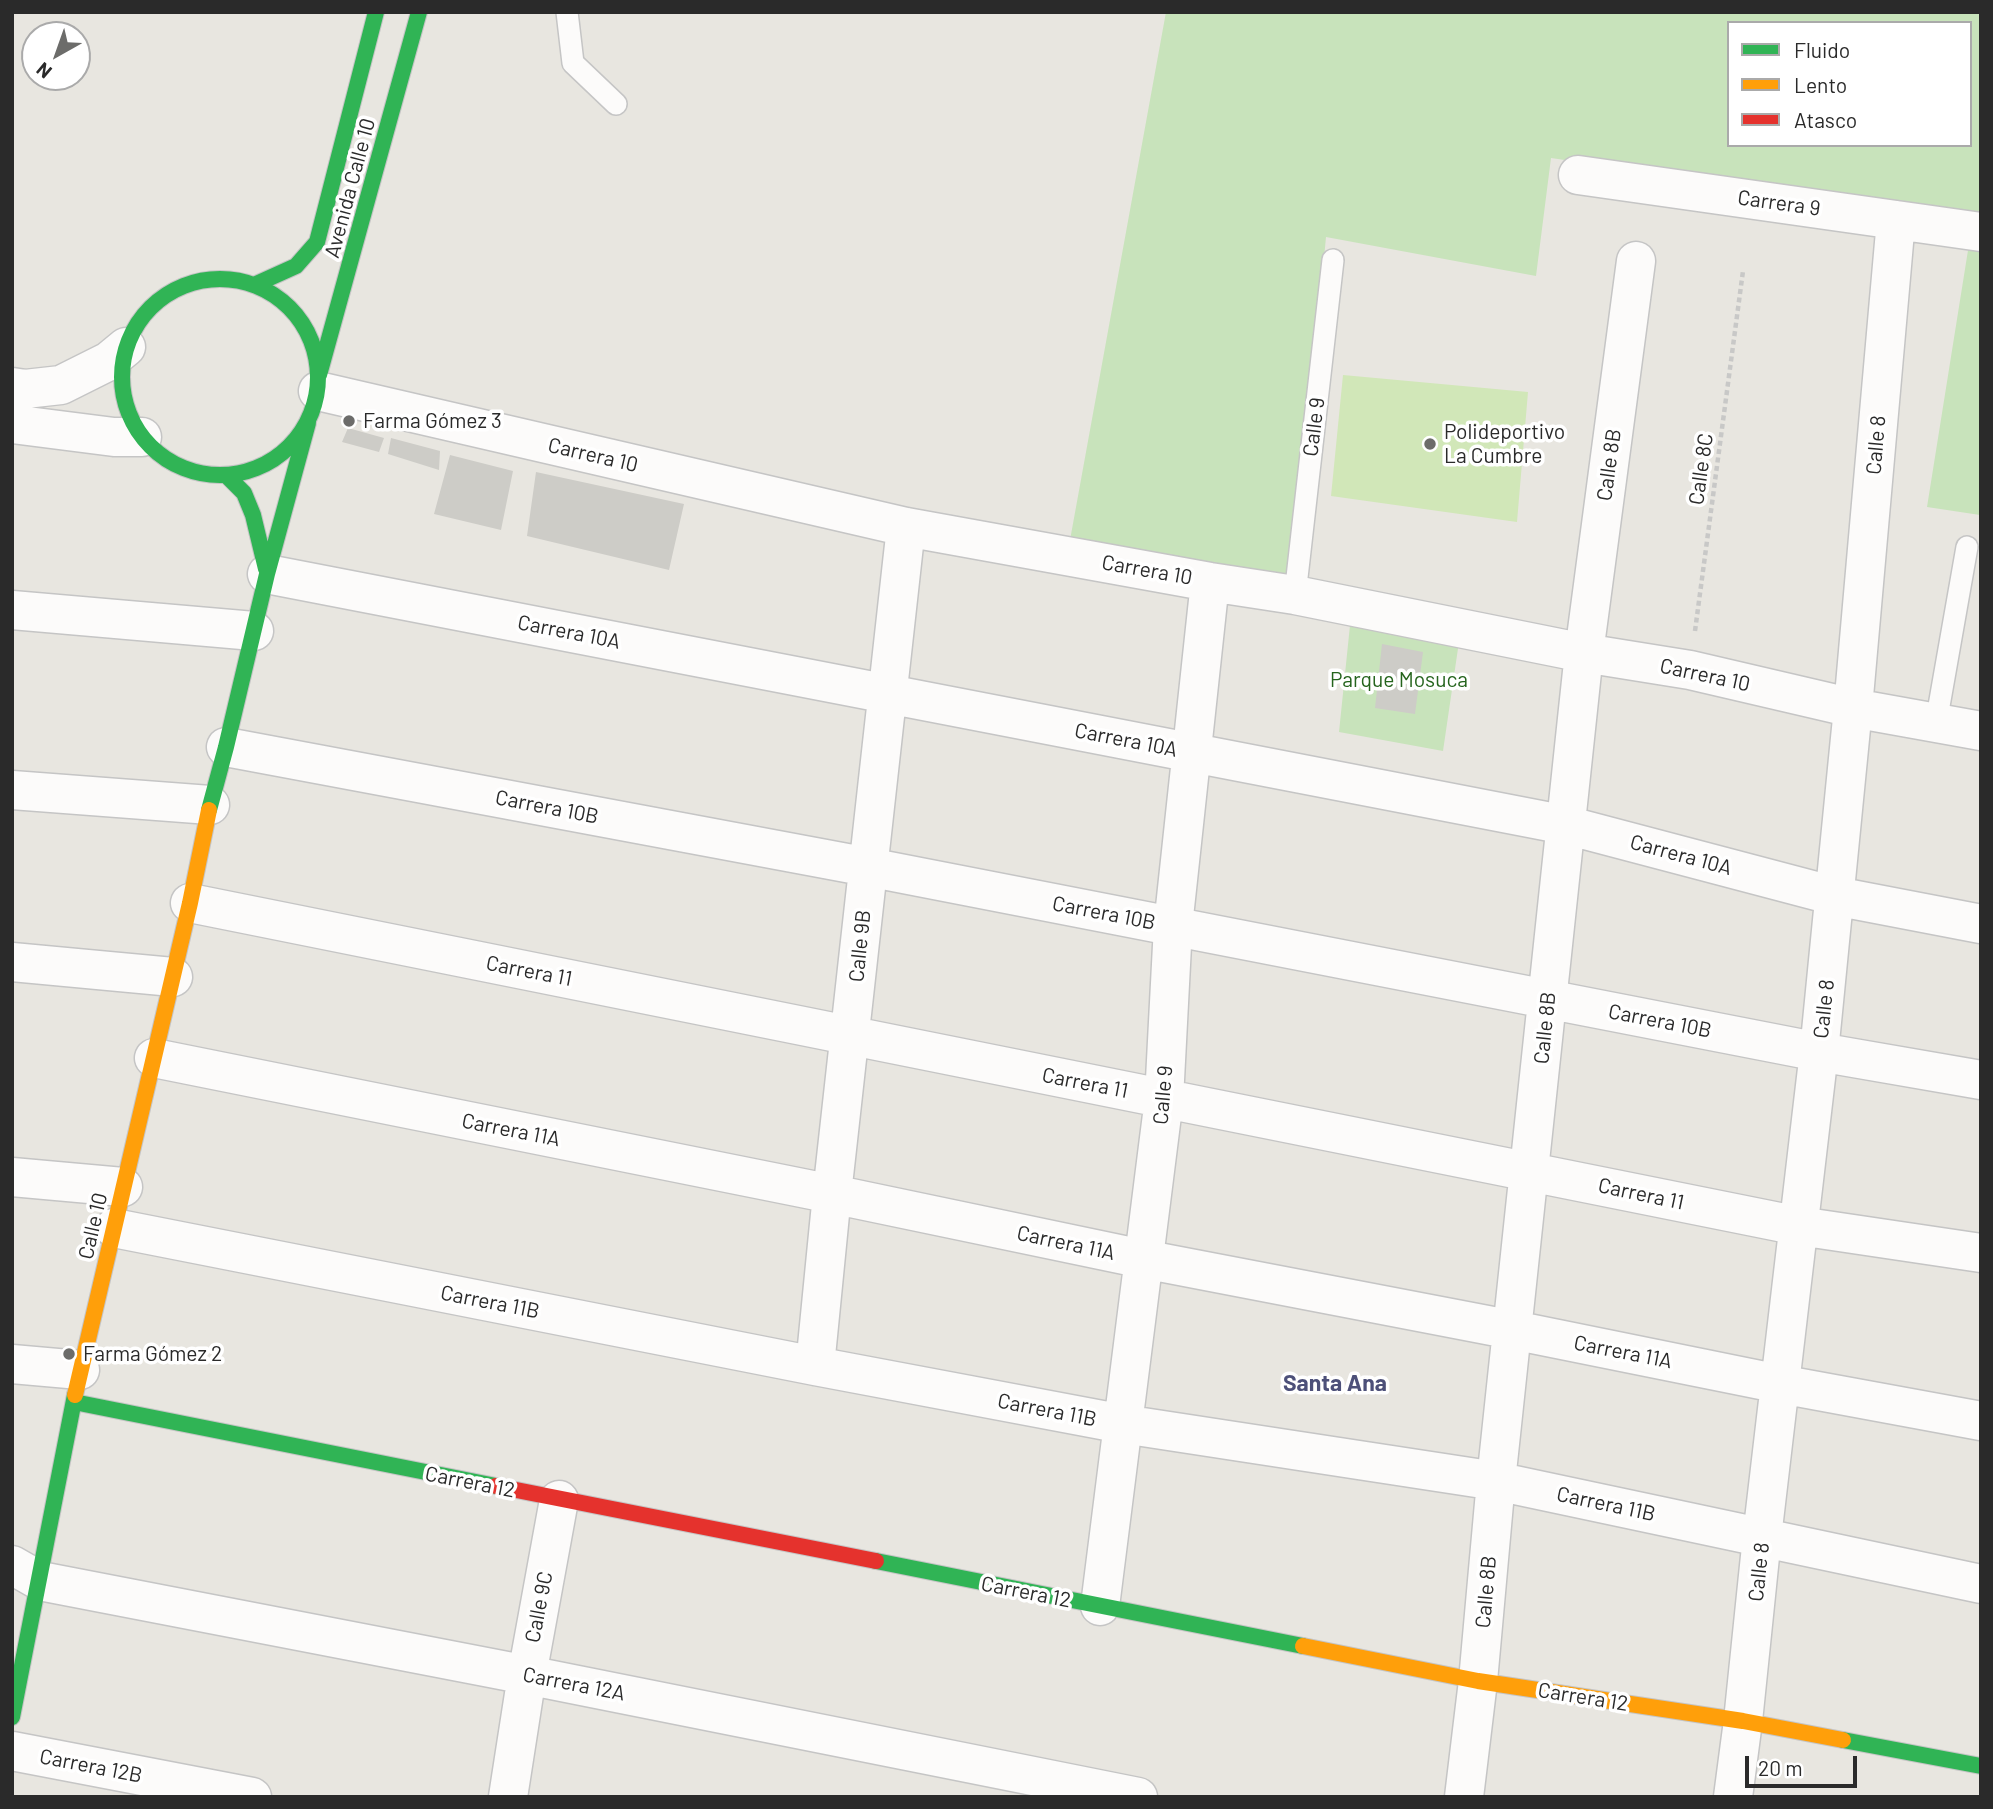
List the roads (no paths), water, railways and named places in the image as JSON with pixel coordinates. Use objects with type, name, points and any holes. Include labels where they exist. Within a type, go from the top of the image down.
[{"type":"street","name":"Avenida Calle 10","points":[[254,285],[296,267],[317,242],[376,12]]},
{"type":"street","name":"Avenida Calle 10","points":[[226,747],[267,574],[419,12]]},
{"type":"street","name":"Carrera 9","points":[[1578,175],[1981,232]]},
{"type":"street","name":"Calle 8","points":[[1733,1797],[1744,1721],[1762,1537],[1819,1052],[1853,708],[1896,220]]},
{"type":"street","name":"Calle 8B","points":[[1464,1797],[1584,653],[1636,261]]},
{"type":"street","points":[[223,279],[254,285],[279,299],[300,320],[313,346],[315,396],[288,450],[260,468],[227,476],[195,472],[166,460],[142,437],[127,409],[125,399],[122,378],[126,347],[141,319],[163,297],[191,283],[223,279]]},
{"type":"street","points":[[12,387],[61,385],[109,361],[126,347]]},
{"type":"street","name":"Carrera 10","points":[[315,396],[906,527],[1210,582],[1295,594],[1584,653],[1690,670],[1853,708],[1981,731]]},
{"type":"street","points":[[12,424],[114,437],[142,437]]},
{"type":"street","name":"Avenida Calle 10","points":[[227,476],[244,493],[253,515],[267,574]]},
{"type":"street","name":"Calle 9B","points":[[815,1366],[906,527]]},
{"type":"street","name":"Carrera 10A","points":[[267,574],[1566,825],[1835,896],[1981,924]]},
{"type":"street","name":"Calle 9","points":[[1100,1606],[1164,1099],[1173,926],[1210,582]]},
{"type":"street","points":[[12,610],[254,631]]},
{"type":"street","name":"Calle 10","points":[[12,1717],[26,1573],[77,1386],[190,903],[210,805],[226,747]]},
{"type":"street","name":"Carrera 10B","points":[[226,747],[868,867],[1819,1052],[1981,1080]]},
{"type":"street","points":[[12,790],[210,805]]},
{"type":"street","name":"Carrera 11","points":[[190,903],[1799,1226],[1981,1253]]},
{"type":"street","points":[[12,962],[173,977]]},
{"type":"street","name":"Carrera 11A","points":[[154,1058],[1143,1259],[1981,1421]]},
{"type":"street","points":[[12,1177],[123,1187]]},
{"type":"street","name":"Carrera 11B","points":[[114,1228],[1124,1424],[1496,1481],[1981,1584]]},
{"type":"street","name":"Carrera 12","points":[[12,1364],[77,1386],[559,1500],[1478,1681],[1744,1721],[1981,1766]]},
{"type":"street","name":"Calle 9C","points":[[508,1797],[559,1500]]},
{"type":"street","name":"Carrera 12A","points":[[26,1573],[527,1675],[992,1782],[1138,1797]]},
{"type":"street","name":"Carrera 12B","points":[[12,1751],[252,1797]]},
{"type":"lane","points":[[567,12],[573,64],[615,104]]},
{"type":"lane","name":"Calle 9","points":[[1295,594],[1333,260]]},
{"type":"lane","points":[[1936,723],[1967,547]]},
{"type":"place","name":"Farma Gómez 3","points":[[349,421]]},
{"type":"place","name":"Polideportivo La Cumbre","points":[[1430,444]]},
{"type":"place","name":"Farma Gómez 2","points":[[69,1354]]},
{"type":"district","name":"Santa Ana","points":[[1335,1383]]},
{"type":"park label","name":"Parque Mosuca","points":[[1399,680]]}]
